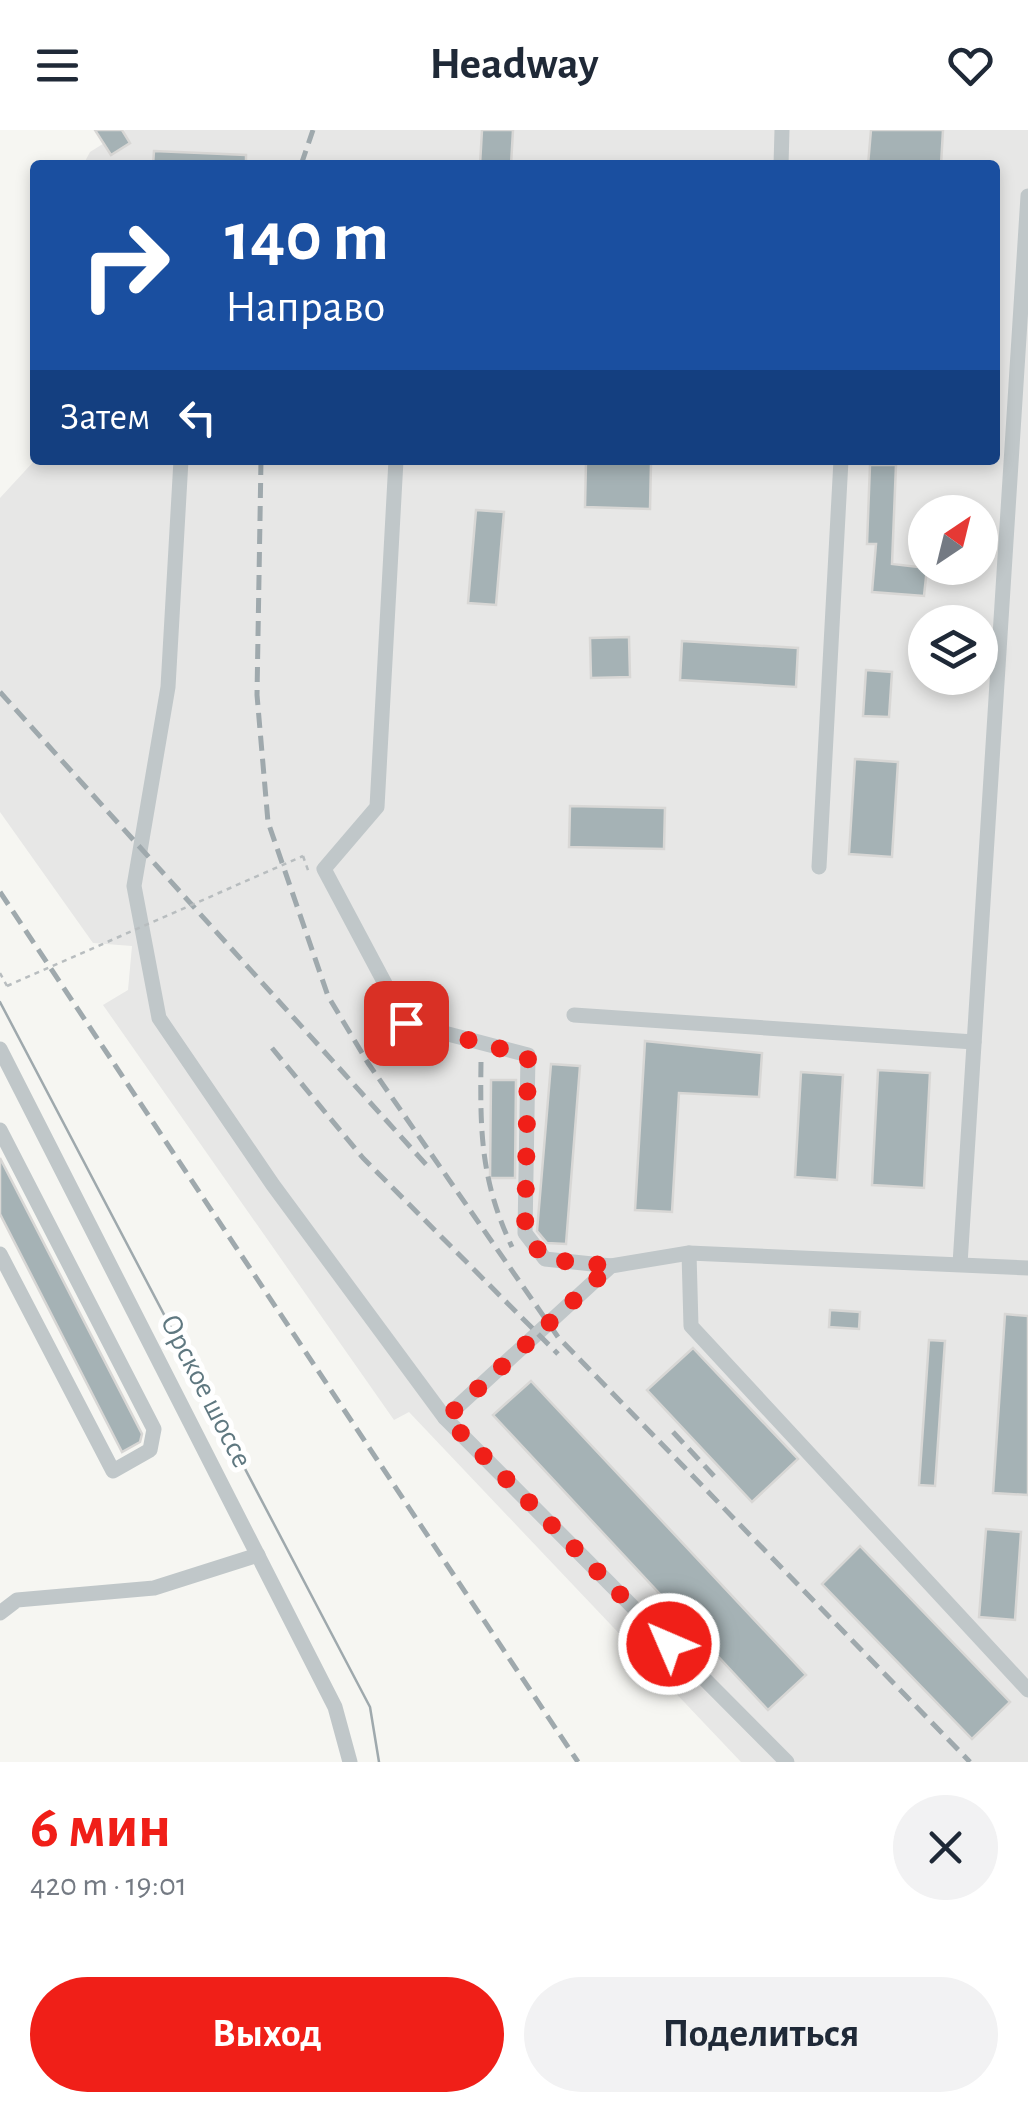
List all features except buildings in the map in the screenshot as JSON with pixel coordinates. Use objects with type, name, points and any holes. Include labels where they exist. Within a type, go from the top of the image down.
[{"type":"street","points":[[781,160],[782,130]]},
{"type":"street","points":[[960,1264],[1028,196]]},
{"type":"street","points":[[1000,446],[1012,447]]},
{"type":"street","points":[[181,465],[168,687],[134,886],[160,1018],[272,1185],[446,1418],[786,1762]]},
{"type":"street","points":[[396,465],[377,808],[324,869],[406,1023],[528,1056],[525,1233],[545,1259],[611,1266],[689,1252],[1028,1268]]},
{"type":"street","points":[[820,867],[842,465]]},
{"type":"street","points":[[574,1016],[974,1042]]},
{"type":"street","name":"Орское шоссе","points":[[2,1057],[334,1707],[350,1762]]},
{"type":"street","points":[[0,1130],[154,1429],[150,1450],[113,1471],[0,1254]]},
{"type":"street","points":[[689,1252],[691,1326],[1028,1690]]},
{"type":"street","points":[[446,1418],[611,1266]]},
{"type":"street","points":[[0,1612],[17,1600],[154,1588],[258,1555]]},
{"type":"path","points":[[0,973],[7,986],[303,856]]},
{"type":"shaded area","points":[[125,130],[1028,130],[1028,1762],[741,1762],[409,1412],[394,1420],[103,1005],[128,990],[132,946],[93,943],[0,812],[0,498],[30,465],[1000,465],[1000,160],[86,160],[90,152]]},
{"type":"tram line","points":[[0,1002],[370,1707],[379,1762]]},
{"type":"railway","points":[[303,160],[313,130]]},
{"type":"railway","points":[[261,465],[257,695],[268,822],[328,996],[368,1063],[558,1337],[970,1762]]},
{"type":"railway","points":[[0,692],[431,1170]]},
{"type":"railway","points":[[0,892],[578,1762]]},
{"type":"railway","points":[[272,1048],[363,1158],[558,1354]]},
{"type":"railway","points":[[481,1062],[484,1156],[494,1200],[512,1247]]},
{"type":"railway","points":[[673,1432],[714,1476]]},
{"type":"route","points":[[406,1023],[528,1056],[525,1233],[545,1259],[611,1266],[446,1418],[669,1644]]}]
